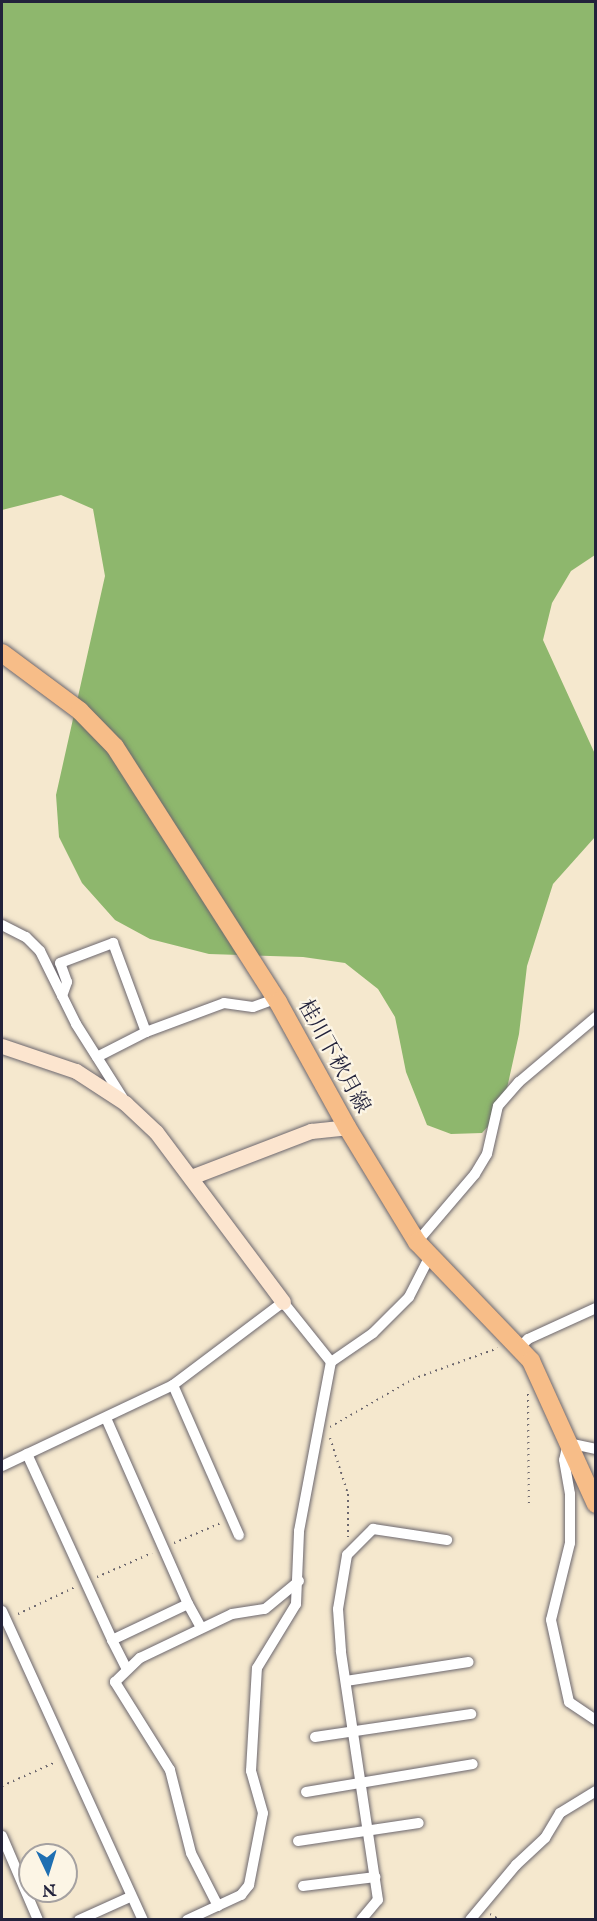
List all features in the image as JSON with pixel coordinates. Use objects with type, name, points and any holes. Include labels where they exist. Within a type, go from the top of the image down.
[{"type":"main road","name":"桂川下秋月線","points":[[2,653],[80,711],[115,747],[275,999],[346,1127],[417,1242],[429,1258],[517,1344],[539,1376],[596,1504]]},
{"type":"street","points":[[2,925],[26,937],[40,951],[62,996],[125,1103]]},
{"type":"street","points":[[62,996],[67,982],[60,963],[112,943],[146,1032]]},
{"type":"street","points":[[97,1057],[146,1032],[224,1003],[253,1007],[275,999]]},
{"type":"street","points":[[417,1242],[475,1174],[487,1154],[498,1106],[519,1082],[596,1017]]},
{"type":"street","points":[[2,1046],[76,1071],[125,1103],[156,1132],[283,1302],[331,1362]]},
{"type":"street","points":[[191,1177],[311,1131],[346,1127]]},
{"type":"street","points":[[187,1920],[241,1895],[249,1886],[263,1813],[251,1771],[257,1668],[290,1616],[299,1581],[299,1531],[316,1428],[331,1362],[373,1333],[409,1296],[429,1258]]},
{"type":"street","points":[[2,1466],[173,1385],[283,1302]]},
{"type":"street","points":[[517,1344],[596,1308]]},
{"type":"street","points":[[173,1385],[239,1535]]},
{"type":"street","points":[[106,1418],[188,1604],[201,1627]]},
{"type":"street","points":[[596,1449],[568,1443],[564,1460],[570,1494],[570,1543],[550,1620],[569,1702],[596,1720]]},
{"type":"street","points":[[27,1454],[127,1669]]},
{"type":"street","points":[[361,1920],[378,1900],[346,1681],[338,1609],[347,1555],[373,1529],[447,1540]]},
{"type":"street","points":[[218,1906],[191,1853],[170,1770],[115,1682],[127,1669],[201,1627],[232,1614],[265,1609],[299,1581]]},
{"type":"street","points":[[112,1640],[188,1604]]},
{"type":"street","points":[[3,1615],[130,1897],[143,1920]]},
{"type":"street","points":[[346,1681],[469,1662]]},
{"type":"street","points":[[315,1737],[471,1714]]},
{"type":"street","points":[[306,1792],[473,1764]]},
{"type":"street","points":[[470,1920],[516,1865],[545,1838],[560,1813],[596,1791]]},
{"type":"street","points":[[298,1841],[418,1823]]},
{"type":"street","points":[[2,1836],[38,1920]]},
{"type":"street","points":[[303,1886],[375,1877]]},
{"type":"street","points":[[79,1920],[130,1897]]},
{"type":"path","points":[[316,1428],[328,1428],[413,1379],[517,1344]]},
{"type":"path","points":[[529,1508],[528,1384],[539,1376]]},
{"type":"path","points":[[328,1428],[348,1494],[347,1555]]},
{"type":"path","points":[[3,1615],[86,1582],[231,1518]]},
{"type":"path","points":[[2,1786],[67,1758]]},
{"type":"green space","points":[[2,2],[595,2],[595,555],[571,571],[552,603],[543,640],[595,754],[595,837],[553,884],[527,966],[519,1034],[502,1111],[482,1133],[451,1134],[427,1125],[406,1072],[395,1017],[378,989],[345,963],[303,957],[209,954],[150,939],[115,920],[82,883],[59,837],[56,795],[105,576],[93,509],[61,495],[2,510]]}]
